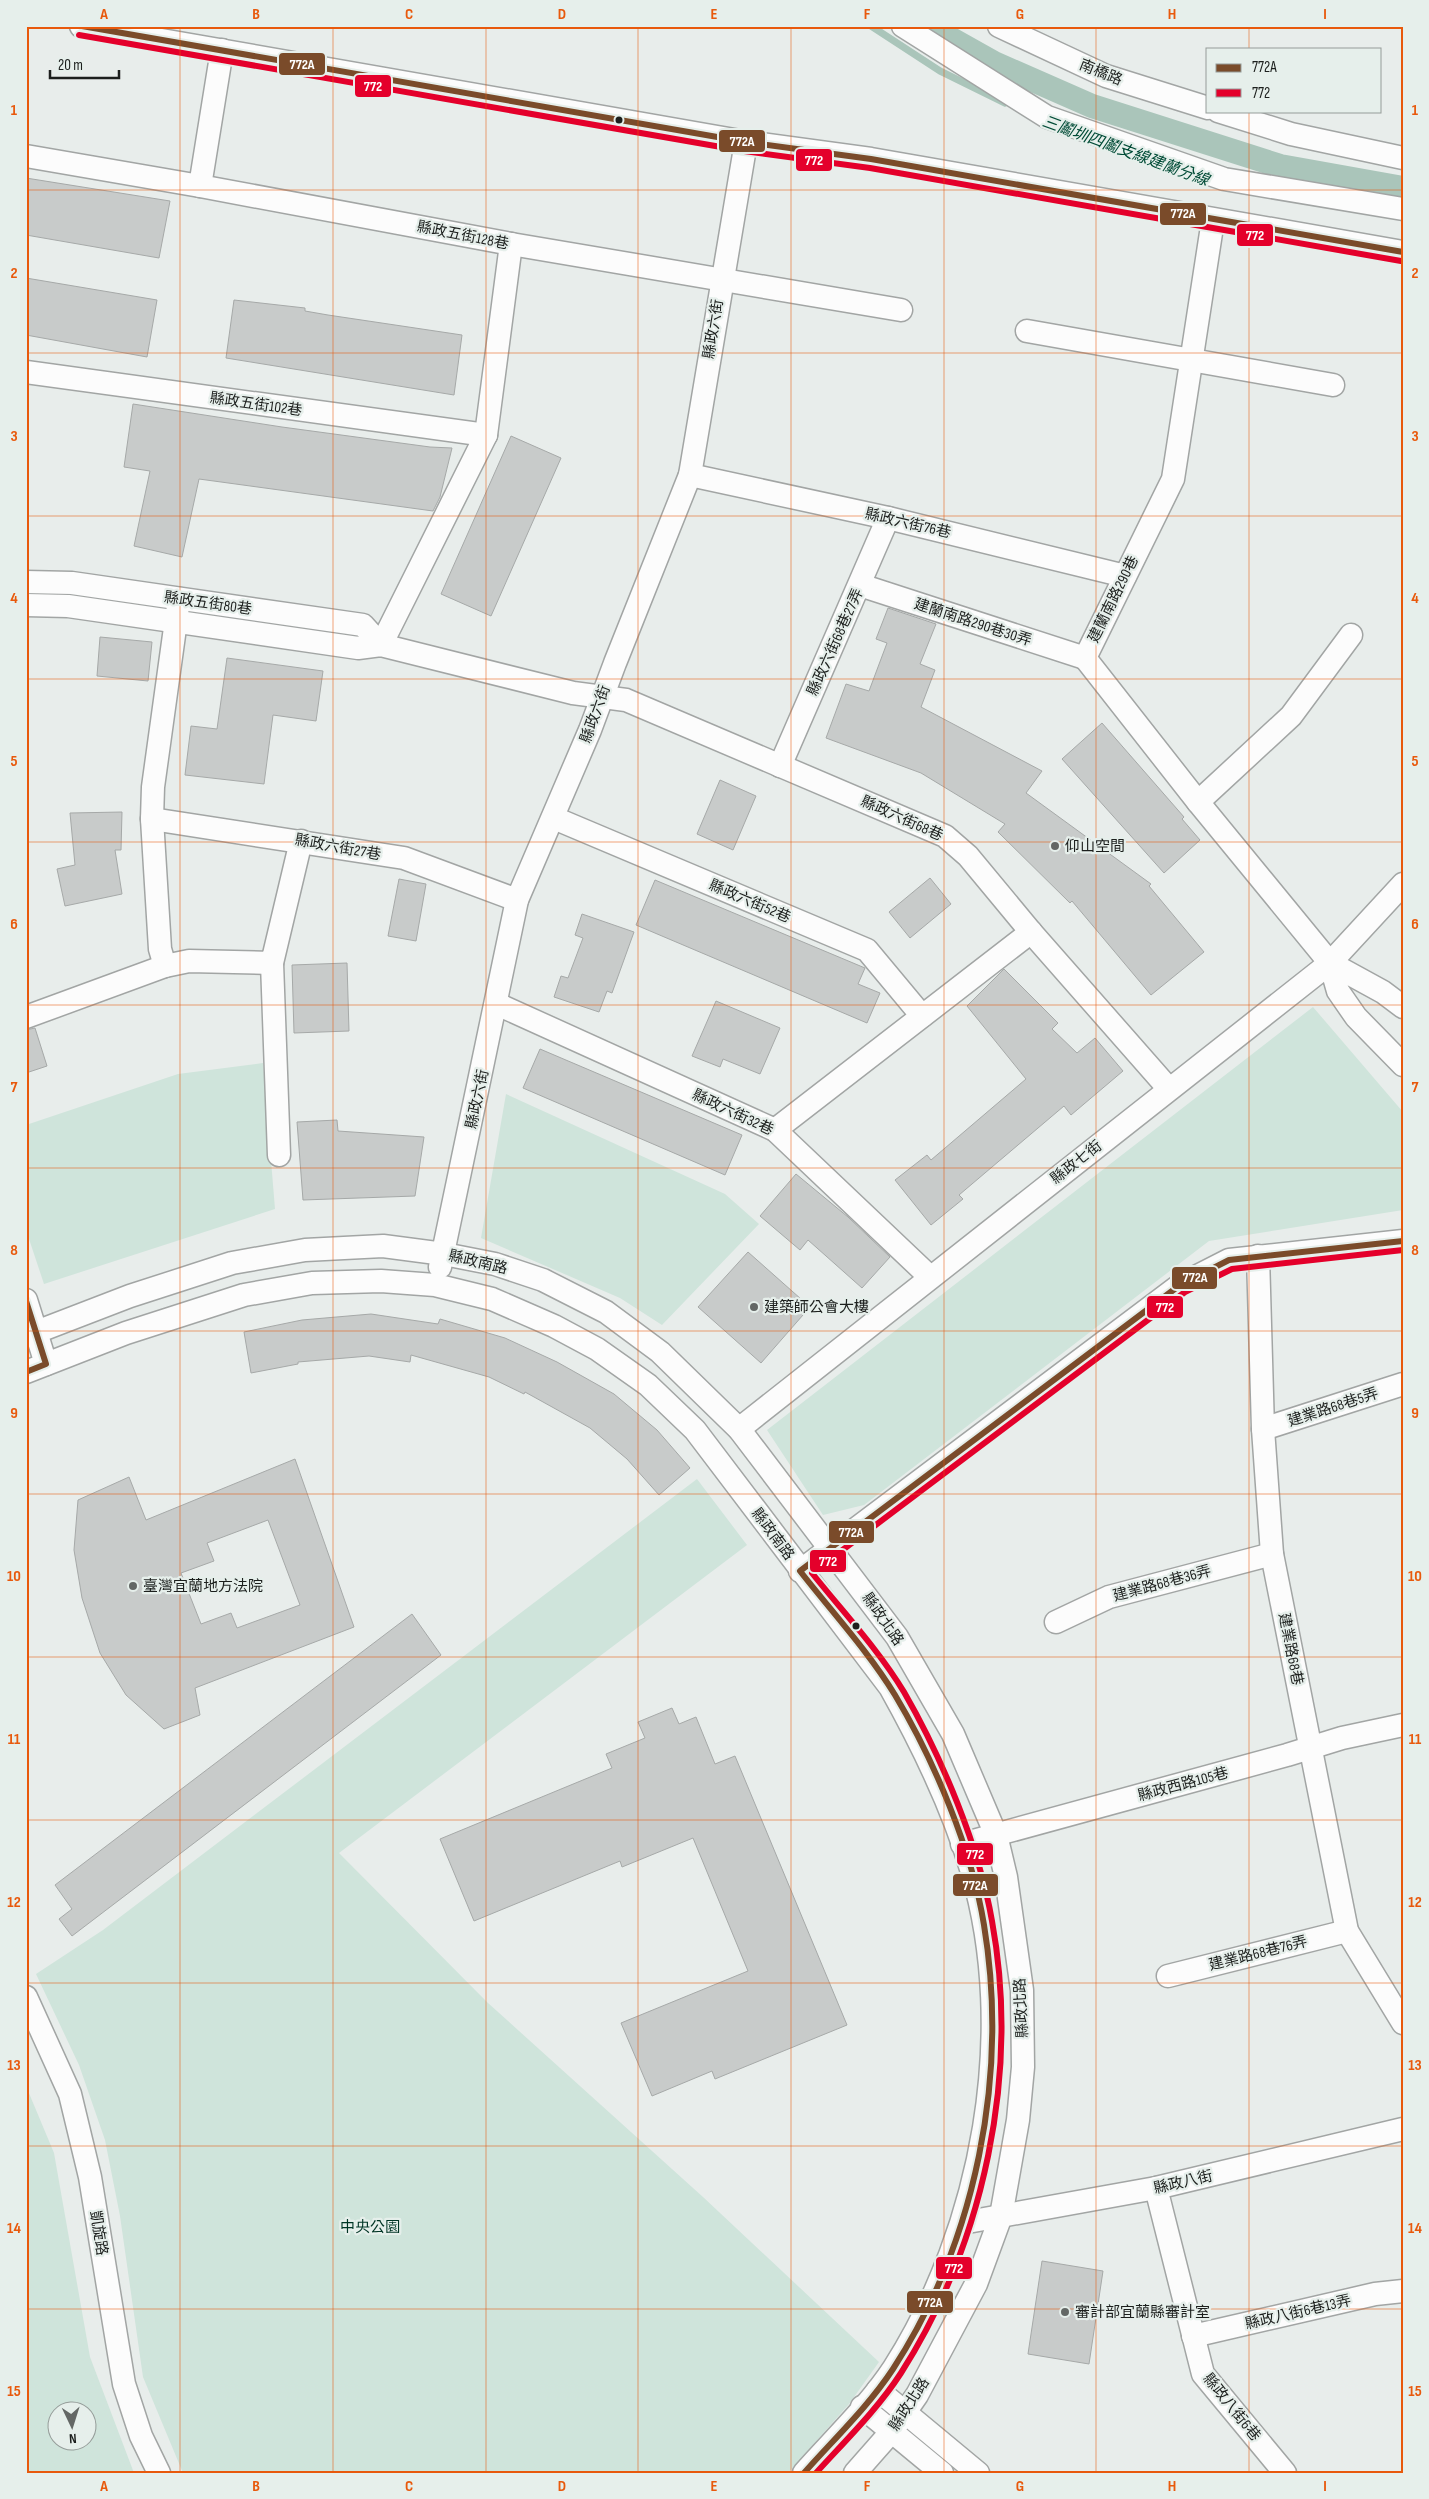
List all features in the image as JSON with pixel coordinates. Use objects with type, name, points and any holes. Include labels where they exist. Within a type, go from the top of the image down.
[{"type":"street","points":[[81,26],[746,142],[871,159],[1403,252]]},
{"type":"street","points":[[903,26],[1047,117],[1224,179],[1403,209]]},
{"type":"street","name":"南橋路","points":[[999,26],[1106,76],[1206,107]]},
{"type":"street","points":[[200,186],[222,50]]},
{"type":"street","points":[[1221,112],[1291,134],[1403,158]]},
{"type":"street","name":"縣政六街","points":[[435,1285],[444,1254],[517,900],[554,818],[690,475],[721,280],[746,142]]},
{"type":"street","name":"縣政五街128巷","points":[[26,156],[200,186],[511,244],[901,310]]},
{"type":"street","name":"建蘭南路290巷","points":[[1213,220],[1173,479],[1085,658],[1198,802],[1330,963]]},
{"type":"street","points":[[381,645],[486,435],[511,244]]},
{"type":"street","points":[[1027,331],[1333,385]]},
{"type":"street","name":"縣政五街102巷","points":[[26,372],[486,435]]},
{"type":"street","name":"縣政六街76巷","points":[[690,475],[888,518],[1125,576]]},
{"type":"street","name":"縣政六街68巷27弄","points":[[780,766],[888,518]]},
{"type":"street","name":"縣政五街80巷","points":[[26,582],[72,583],[363,625],[381,645]]},
{"type":"street","name":"建蘭南路290巷30弄","points":[[860,585],[1085,658]]},
{"type":"street","points":[[165,966],[160,948],[152,819],[153,787],[179,599]]},
{"type":"street","name":"縣政五街80巷","points":[[26,605],[68,606],[358,648],[381,645],[573,693],[601,698]]},
{"type":"street","points":[[1198,802],[1292,716],[1352,635]]},
{"type":"street","name":"縣政六街68巷","points":[[601,698],[626,700],[945,836],[968,856],[1031,932],[1169,1089]]},
{"type":"street","name":"縣政六街52巷","points":[[554,818],[866,950],[922,1016]]},
{"type":"street","name":"縣政六街27巷","points":[[152,819],[301,840],[404,858],[517,900]]},
{"type":"street","points":[[279,1155],[272,963],[301,840]]},
{"type":"street","name":"縣政七街","points":[[739,1429],[1330,963],[1403,884]]},
{"type":"street","points":[[775,1130],[1031,932]]},
{"type":"street","points":[[26,1018],[165,966],[189,960],[272,963]]},
{"type":"street","points":[[1330,963],[1383,992],[1403,1007]]},
{"type":"street","points":[[1330,963],[1338,991],[1356,1018],[1403,1065]]},
{"type":"street","name":"縣政六街32巷","points":[[497,1004],[775,1130],[930,1277]]},
{"type":"street","points":[[800,1572],[1180,1285],[1229,1260],[1403,1241]]},
{"type":"street","name":"縣政南路","points":[[31,1334],[130,1296],[232,1263],[305,1250],[373,1247],[444,1254],[495,1264],[543,1280],[606,1312],[660,1352],[739,1429],[832,1548]]},
{"type":"street","name":"建業路68巷","points":[[1258,1256],[1263,1429],[1272,1554],[1347,1931],[1394,1994],[1403,2023]]},
{"type":"street","name":"縣政南路","points":[[36,1368],[126,1333],[244,1295],[312,1283],[381,1281],[435,1285],[492,1299],[554,1326],[597,1349],[648,1385],[695,1430],[800,1572]]},
{"type":"street","points":[[26,1300],[36,1368]]},
{"type":"street","name":"建業路68巷5弄","points":[[1263,1429],[1403,1384]]},
{"type":"street","name":"縣政北路","points":[[832,1548],[906,1653],[953,1734],[996,1835],[1006,1877],[1022,1990],[1023,2067],[1018,2120],[1001,2216],[976,2284],[950,2335],[892,2431],[855,2473]]},
{"type":"street","name":"建業路68巷36弄","points":[[1056,1622],[1109,1597],[1272,1554]]},
{"type":"street","name":"縣政北路","points":[[800,1572],[890,1687],[916,1734],[953,1817],[972,1873],[987,1943],[992,2050],[980,2153],[962,2223],[938,2287],[903,2352],[878,2390],[804,2473]]},
{"type":"street","name":"縣政西路105巷","points":[[962,1844],[1342,1738],[1403,1725]]},
{"type":"street","name":"建業路68巷76弄","points":[[1168,1976],[1347,1931]]},
{"type":"street","name":"凱旋路","points":[[26,1996],[70,2094],[90,2177],[124,2384],[141,2436],[159,2473]]},
{"type":"street","name":"縣政八街","points":[[962,2223],[1156,2188],[1403,2129]]},
{"type":"street","name":"縣政八街6巷","points":[[1156,2188],[1203,2374],[1286,2473]]},
{"type":"street","name":"縣政八街6巷13弄","points":[[1193,2336],[1375,2294],[1403,2291]]},
{"type":"street","points":[[878,2390],[978,2473]]},
{"type":"street","points":[[862,2407],[942,2473]]},
{"type":"green space","points":[[1313,1007],[1403,1112],[1403,1210],[1209,1241],[864,1505],[823,1515],[767,1430]]},
{"type":"green space","points":[[263,1063],[275,1209],[44,1284],[26,1230],[26,1125],[178,1074]]},
{"type":"green space","points":[[506,1094],[725,1194],[759,1224],[662,1325],[620,1298],[481,1238]]},
{"type":"green space","name":"中央公園","points":[[697,1479],[747,1545],[339,1853],[488,2003],[703,2197],[879,2362],[849,2404],[788,2473],[183,2473],[143,2377],[120,2216],[105,2140],[79,2065],[36,1974],[103,1930]]},
{"type":"green space","points":[[26,2086],[54,2153],[90,2357],[134,2473],[26,2473]]},
{"type":"building","points":[[26,178],[170,201],[159,258],[26,235]]},
{"type":"building","points":[[26,278],[157,300],[147,357],[26,335]]},
{"type":"building","points":[[234,300],[305,308],[305,311],[328,315],[462,335],[454,395],[226,358]]},
{"type":"building","points":[[133,404],[282,427],[430,447],[452,448],[440,497],[433,511],[199,479],[182,557],[134,546],[150,471],[124,467]]},
{"type":"building","points":[[511,436],[561,458],[491,616],[441,594]]},
{"type":"building","points":[[888,608],[936,624],[920,664],[935,670],[921,707],[1042,771],[1026,793],[1151,884],[1149,886],[1204,952],[1151,995],[1072,901],[1070,903],[998,832],[1005,824],[921,773],[826,738],[846,684],[869,691],[887,643],[876,639]]},
{"type":"building","points":[[100,637],[152,642],[148,681],[97,676]]},
{"type":"building","points":[[227,658],[323,671],[316,721],[273,715],[264,784],[185,775],[191,726],[217,729]]},
{"type":"building","points":[[1102,723],[1184,817],[1182,819],[1200,840],[1164,873],[1062,759]]},
{"type":"building","points":[[720,780],[756,796],[733,850],[697,834]]},
{"type":"building","points":[[122,812],[121,850],[115,850],[122,894],[65,906],[57,869],[75,865],[70,813]]},
{"type":"building","points":[[930,878],[951,904],[910,938],[889,912]]},
{"type":"building","points":[[399,879],[426,884],[416,941],[388,936]]},
{"type":"building","points":[[655,880],[865,968],[858,984],[880,993],[867,1023],[636,925]]},
{"type":"building","points":[[582,914],[634,932],[612,993],[607,991],[599,1012],[554,997],[561,976],[568,978],[583,938],[575,935]]},
{"type":"building","points":[[347,963],[349,1031],[294,1033],[292,965]]},
{"type":"building","points":[[1004,969],[1058,1023],[1052,1029],[1077,1053],[1095,1038],[1123,1071],[1071,1115],[1064,1106],[959,1195],[963,1199],[931,1225],[895,1180],[927,1155],[931,1160],[1026,1079],[967,1006]]},
{"type":"building","points":[[716,1001],[780,1028],[760,1074],[723,1059],[720,1067],[692,1056]]},
{"type":"building","points":[[35,1028],[47,1066],[26,1073],[26,1030]]},
{"type":"building","points":[[540,1049],[742,1135],[725,1175],[523,1088]]},
{"type":"building","points":[[337,1120],[338,1131],[424,1137],[415,1196],[303,1200],[297,1122]]},
{"type":"building","points":[[796,1174],[848,1217],[890,1257],[862,1288],[808,1240],[800,1250],[760,1216]]},
{"type":"building","name":"建築師公會大樓","points":[[748,1252],[810,1307],[761,1363],[698,1307]]},
{"type":"building","points":[[371,1314],[438,1324],[440,1319],[505,1338],[557,1362],[614,1394],[657,1430],[690,1468],[659,1495],[627,1459],[590,1428],[525,1392],[524,1394],[489,1377],[411,1355],[410,1362],[369,1356],[298,1362],[298,1364],[251,1373],[244,1332],[302,1320]]},
{"type":"building","name":"臺灣宜蘭地方法院","points":[[295,1459],[354,1627],[195,1688],[200,1715],[164,1729],[126,1695],[100,1653],[82,1598],[74,1550],[78,1500],[129,1477],[146,1520]],"holes":[[[268,1520],[300,1605],[237,1628],[231,1613],[201,1624],[181,1573],[214,1561],[207,1543]]]},
{"type":"building","points":[[412,1614],[441,1655],[72,1936],[59,1919],[72,1909],[55,1885]]},
{"type":"building","points":[[672,1708],[679,1724],[696,1717],[715,1764],[735,1756],[847,2025],[715,2079],[712,2071],[652,2096],[621,2023],[748,1971],[693,1838],[622,1867],[620,1861],[474,1921],[440,1839],[612,1768],[606,1754],[645,1738],[638,1722]]},
{"type":"building","name":"審計部宜蘭縣審計室","points":[[1042,2261],[1103,2271],[1089,2364],[1028,2354]]},
{"type":"waterway","name":"三鬮圳四鬮支線建蘭分線","points":[[871,26],[940,71],[1005,103]]},
{"type":"waterway","points":[[928,26],[994,63],[1092,106],[1280,166],[1403,188]]},
{"type":"transit line","name":"772A","points":[[82,26],[746,142],[871,159],[1403,252]]},
{"type":"transit line","name":"772","points":[[79,35],[744,151],[870,168],[1401,261]]},
{"type":"transit line","name":"772A","points":[[804,2473],[862,2410],[893,2369],[922,2319],[946,2267],[965,2212],[979,2156],[988,2098],[992,2040],[991,1982],[984,1925],[971,1867],[950,1806],[924,1748],[895,1695],[862,1647],[800,1571],[1180,1285],[1229,1260],[1403,1241]]},
{"type":"transit line","name":"772","points":[[816,2473],[892,2387],[930,2323],[954,2269],[974,2213],[988,2156],[997,2097],[1001,2038],[1000,1979],[992,1921],[978,1863],[957,1803],[932,1745],[894,1676],[812,1573],[1185,1292],[1232,1269],[1403,1250]]},
{"type":"transit line","name":"772A","points":[[26,1301],[46,1364],[26,1372]]},
{"type":"place","name":"仰山空間","points":[[1055,846]]},
{"type":"place","name":"建築師公會大樓","points":[[754,1307]]},
{"type":"place","name":"臺灣宜蘭地方法院","points":[[133,1586]]},
{"type":"place","name":"審計部宜蘭縣審計室","points":[[1065,2312]]}]
